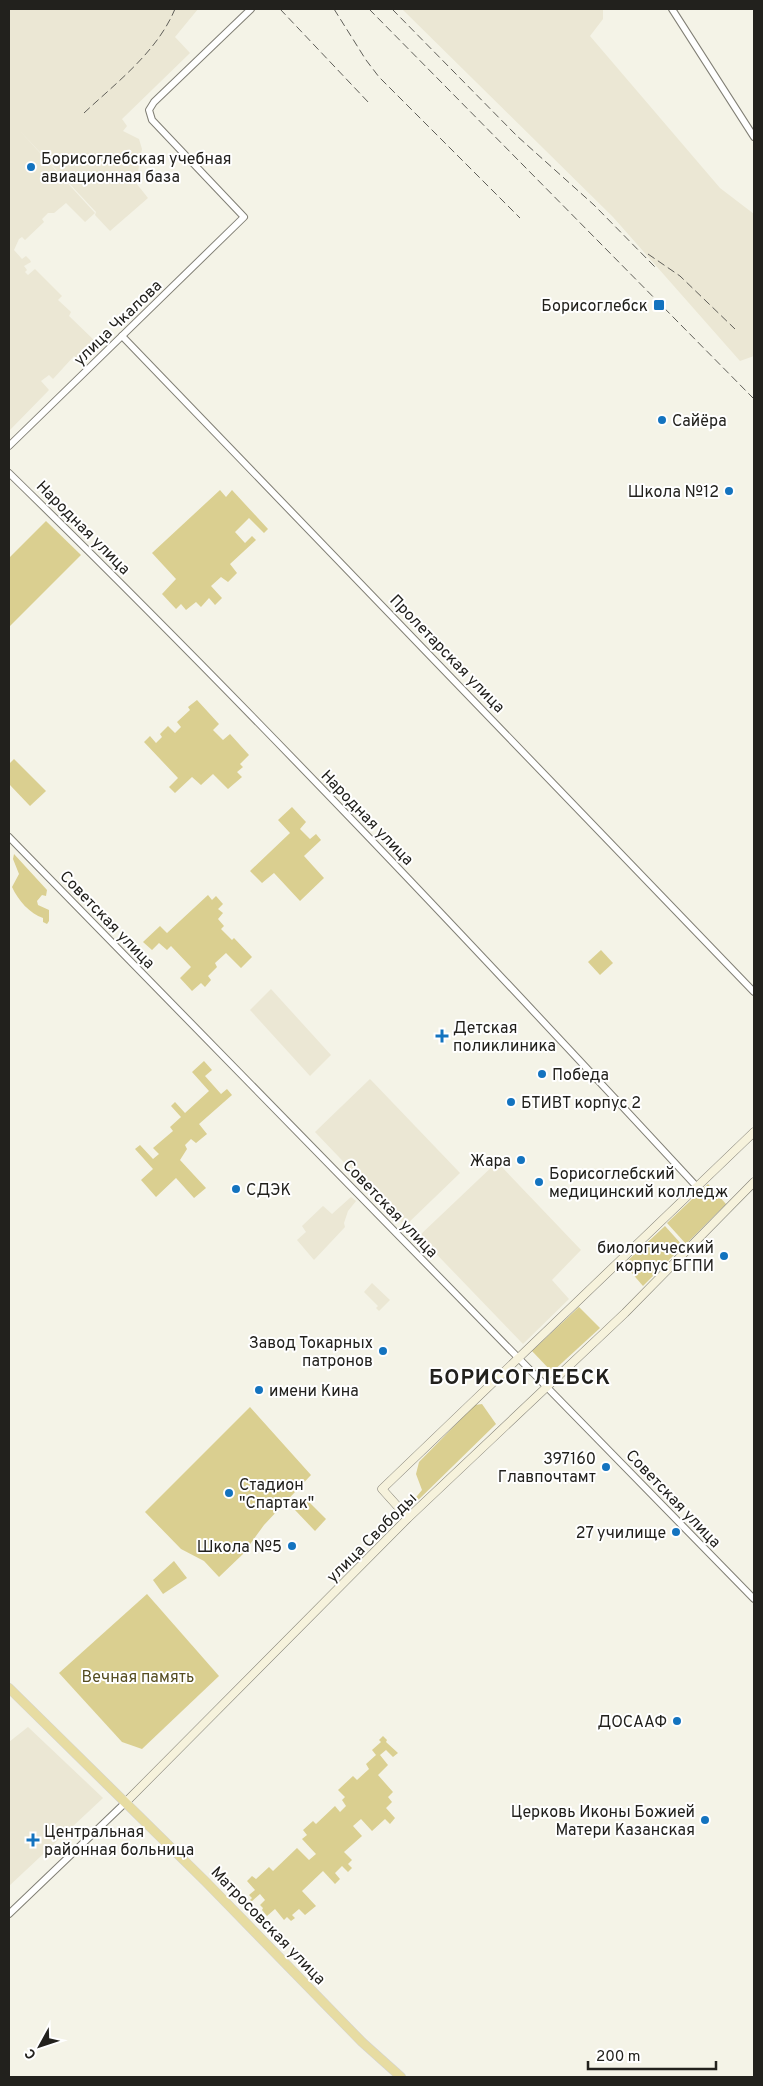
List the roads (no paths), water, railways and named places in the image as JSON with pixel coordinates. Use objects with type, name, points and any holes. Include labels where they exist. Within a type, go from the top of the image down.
[{"type":"highway","name":"Матросовская улица","points":[[9,1688],[206,1882],[362,2042],[401,2077]]},
{"type":"main road","name":"улица Свободы","points":[[408,1518],[382,1489],[698,1188],[754,1132]]},
{"type":"main road","name":"улица Свободы","points":[[125,1803],[408,1518],[696,1243],[754,1182]]},
{"type":"street","name":"улица Чкалова","points":[[9,446],[244,217],[152,120],[149,110],[154,102],[251,9]]},
{"type":"street","points":[[672,9],[754,136]]},
{"type":"street","name":"Пролетарская улица","points":[[122,336],[512,738],[754,992]]},
{"type":"street","name":"Народная улица","points":[[9,473],[94,556],[376,846],[698,1188]]},
{"type":"street","name":"Советская улица","points":[[9,837],[754,1599]]},
{"type":"street","name":"улица Свободы","points":[[9,1914],[125,1803]]},
{"type":"railway","points":[[84,113],[123,78],[147,53],[167,25],[175,9]]},
{"type":"railway","points":[[280,9],[369,103]]},
{"type":"railway","points":[[334,9],[379,77],[520,218]]},
{"type":"railway","points":[[369,9],[754,399]]},
{"type":"railway","points":[[392,9],[517,136],[594,205],[655,267]]},
{"type":"railway","points":[[648,254],[680,276],[735,329]]},
{"type":"place","name":"Борисоглебская учебная авиационная база","points":[[31,167]]},
{"type":"place","name":"Борисоглебск","points":[[659,305]]},
{"type":"place","name":"Сайёра","points":[[662,420]]},
{"type":"place","name":"Школа №12","points":[[729,491]]},
{"type":"place","name":"Детская поликлиника","points":[[442,1036]]},
{"type":"place","name":"Победа","points":[[542,1074]]},
{"type":"place","name":"БТИВТ корпус 2","points":[[511,1102]]},
{"type":"place","name":"Жара","points":[[521,1160]]},
{"type":"place","name":"Борисоглебский медицинский колледж","points":[[539,1182]]},
{"type":"place","name":"СДЭК","points":[[236,1189]]},
{"type":"place","name":"биологический корпус БГПИ","points":[[724,1256]]},
{"type":"place","name":"Завод Токарных патронов","points":[[383,1351]]},
{"type":"place","name":"имени Кина","points":[[259,1390]]},
{"type":"place","name":"397160 Главпочтамт","points":[[606,1467]]},
{"type":"place","name":"Стадион \"Спартак\"","points":[[229,1493]]},
{"type":"place","name":"27 училище","points":[[676,1532]]},
{"type":"place","name":"Школа №5","points":[[292,1546]]},
{"type":"place","name":"ДОСААФ","points":[[677,1721]]},
{"type":"place","name":"Церковь Иконы Божией Матери Казанская","points":[[705,1820]]},
{"type":"place","name":"Центральная районная больница","points":[[33,1840]]},
{"type":"district","name":"БОРИСОГЛЕБСК","points":[[520,1377]]},
{"type":"park label","name":"Вечная память","points":[[138,1676]]}]
